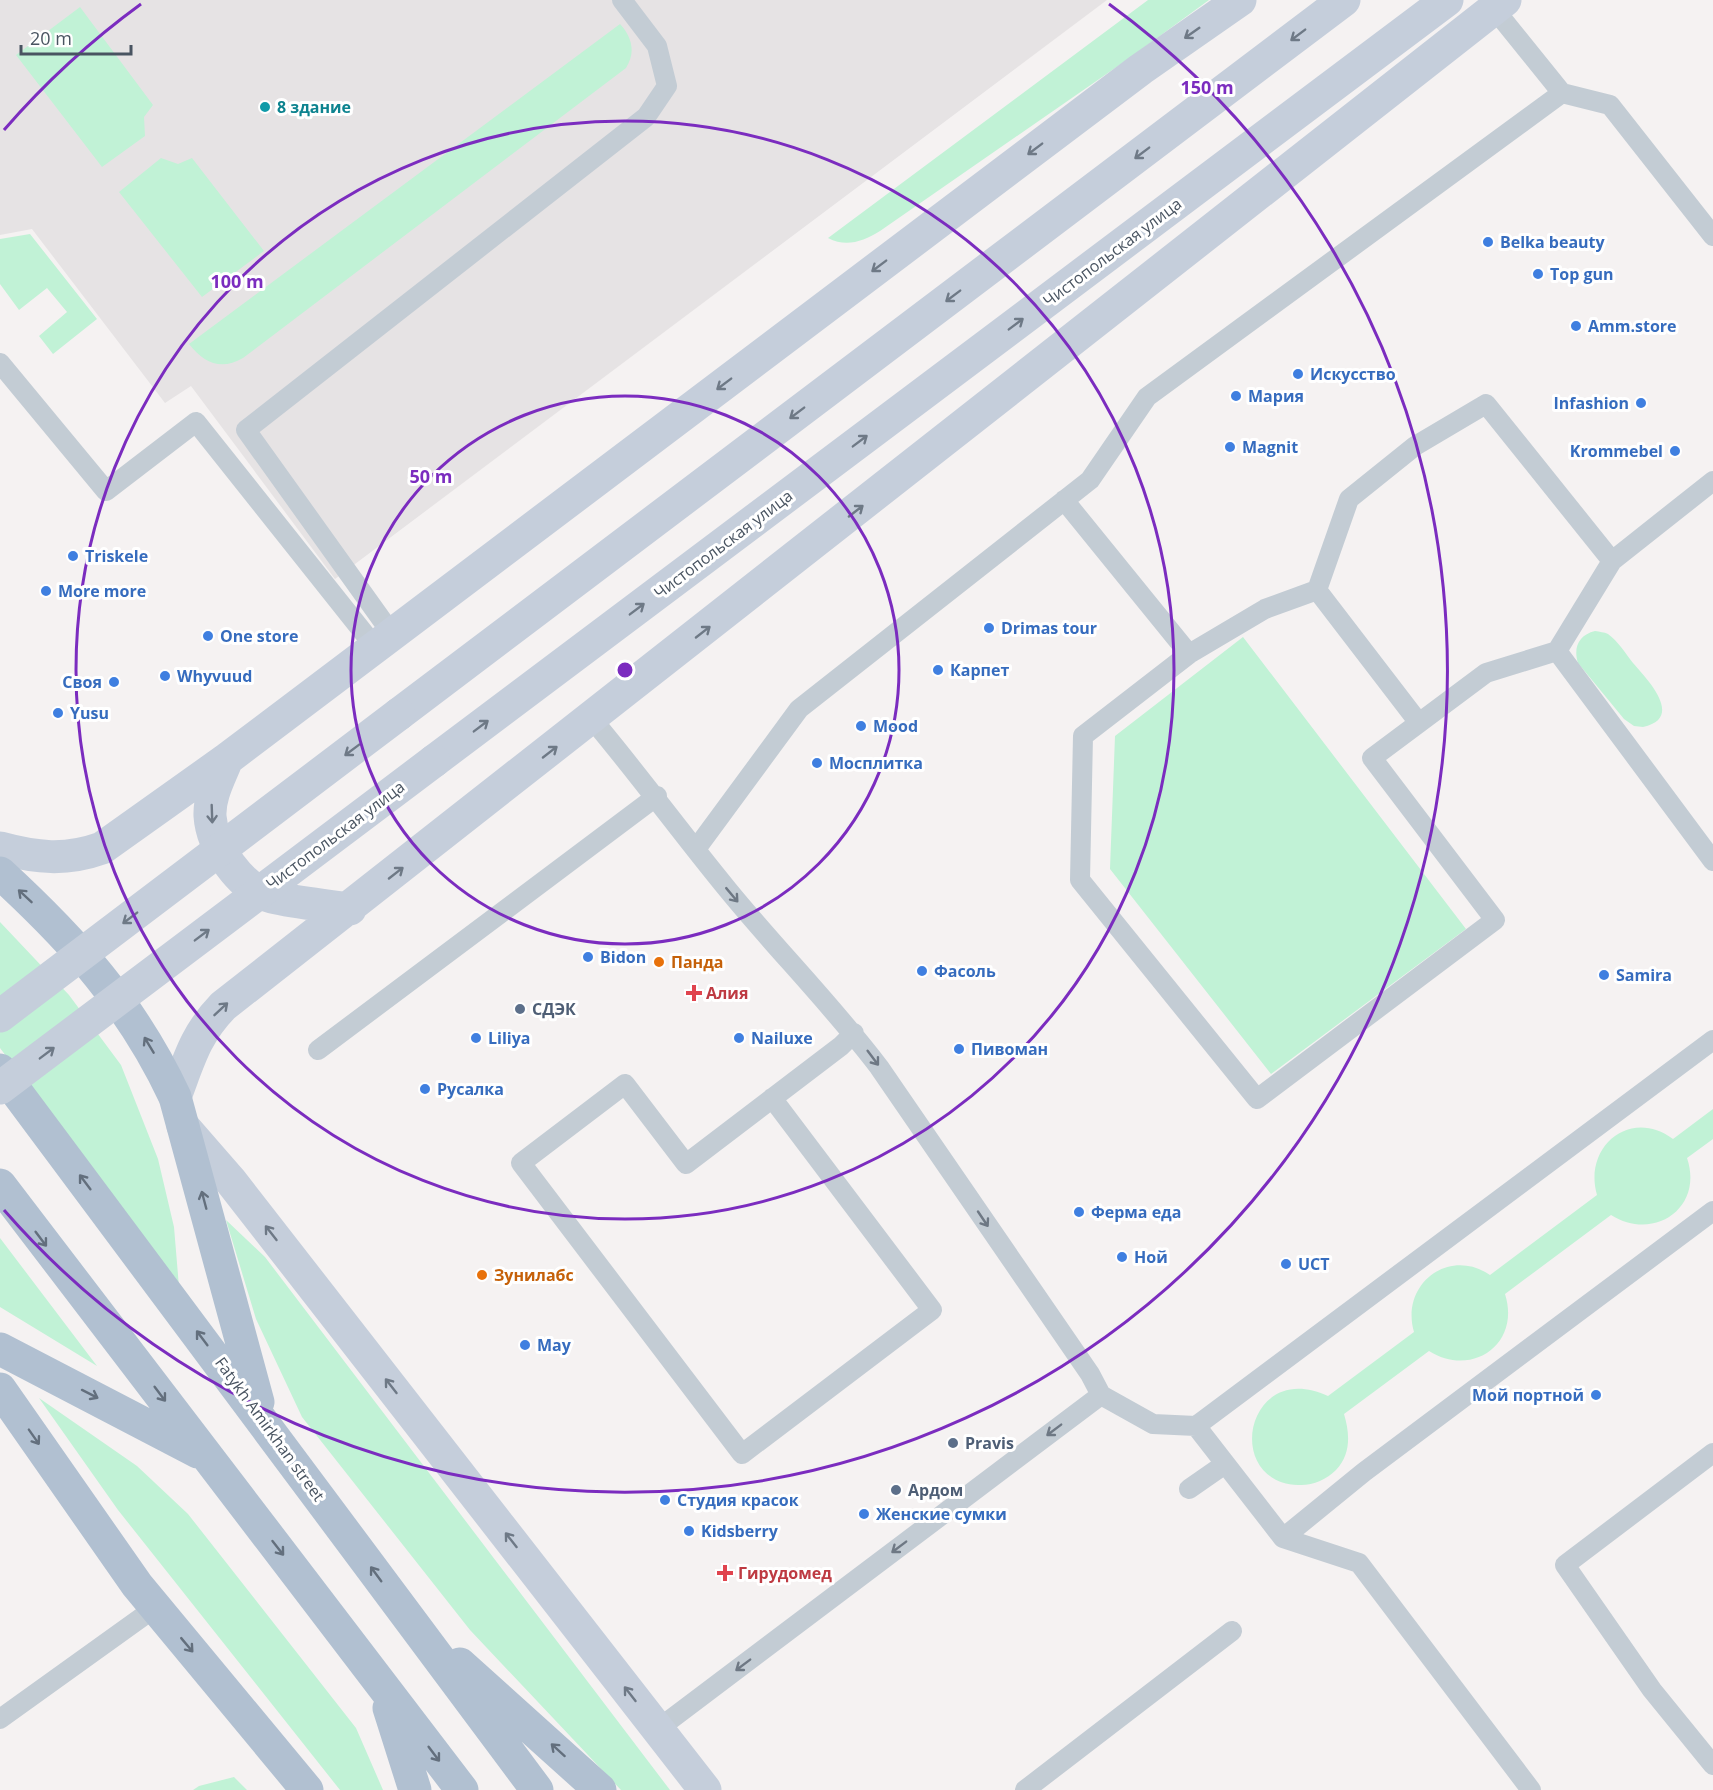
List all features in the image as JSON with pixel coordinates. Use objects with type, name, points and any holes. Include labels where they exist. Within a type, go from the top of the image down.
[{"type":"main road","points":[[0,848],[31,857],[57,858],[79,856],[102,848],[227,759],[1141,69],[1240,0]]},
{"type":"main road","points":[[0,1016],[1344,0]]},
{"type":"main road","name":"Чистопольская улица","points":[[0,1088],[1447,0]]},
{"type":"main road","points":[[705,1790],[179,1111],[195,1041],[206,1024],[223,1006],[350,909],[1500,5]]},
{"type":"main road","points":[[227,759],[212,795],[210,816],[216,842],[230,863],[248,884],[270,897],[350,909]]},
{"type":"main road","points":[[0,873],[52,921],[119,999],[151,1047],[179,1111],[263,1418]]},
{"type":"main road","name":"Fatykh Amirkhan street","points":[[0,1070],[263,1418],[537,1790]]},
{"type":"main road","points":[[0,1185],[462,1790]]},
{"type":"main road","points":[[0,1349],[209,1458]]},
{"type":"main road","points":[[0,1389],[156,1607],[307,1790]]},
{"type":"main road","points":[[411,1621],[600,1790]]},
{"type":"main road","points":[[382,1683],[415,1790]]},
{"type":"lane","points":[[383,641],[246,430],[646,117],[667,86],[657,46],[622,0]]},
{"type":"lane","points":[[1500,5],[1562,93],[1610,105],[1713,236]]},
{"type":"lane","points":[[696,849],[799,709],[1090,480],[1147,397],[1562,93]]},
{"type":"lane","points":[[0,363],[106,491],[196,422],[383,641]]},
{"type":"lane","points":[[1317,590],[1349,499],[1414,446],[1486,404],[1612,561]]},
{"type":"lane","points":[[1317,590],[1265,609],[1189,654],[1083,736],[1080,880],[1257,1099],[1494,920],[1372,758],[1486,673],[1557,651],[1612,561],[1713,481]]},
{"type":"lane","points":[[1064,500],[1189,654]]},
{"type":"lane","points":[[1317,590],[1419,723]]},
{"type":"lane","points":[[1557,651],[1713,861]]},
{"type":"lane","points":[[592,718],[657,796],[729,892],[854,1033],[1083,1364],[1101,1395],[1153,1424],[1196,1426],[1713,1040]]},
{"type":"lane","points":[[318,1050],[657,796]]},
{"type":"lane","points":[[772,1098],[932,1310],[742,1454],[521,1163],[625,1084],[686,1164],[854,1033]]},
{"type":"lane","points":[[1283,1538],[1364,1473],[1713,1210]]},
{"type":"lane","points":[[657,1729],[1101,1395]]},
{"type":"lane","points":[[1196,1426],[1283,1538],[1359,1563],[1530,1790]]},
{"type":"lane","points":[[1713,1453],[1565,1565],[1652,1690],[1713,1765]]},
{"type":"lane","points":[[1188,1490],[1225,1464]]},
{"type":"lane","points":[[0,1719],[156,1607]]},
{"type":"lane","points":[[1025,1790],[1232,1631]]},
{"type":"shaded area","points":[[0,0],[1107,0],[335,579],[191,386],[165,403],[32,229],[0,235]]},
{"type":"green space","points":[[1148,0],[1209,0],[1131,57],[880,231],[867,238],[848,243],[828,238]]},
{"type":"green space","points":[[80,7],[153,105],[144,117],[145,136],[102,167],[16,55]]},
{"type":"green space","points":[[620,24],[630,39],[632,50],[626,68],[243,358],[227,364],[213,363],[201,356],[189,344]]},
{"type":"green space","points":[[161,158],[178,164],[192,158],[264,251],[202,297],[119,192]]},
{"type":"green space","points":[[30,234],[97,319],[53,354],[39,336],[67,312],[47,288],[19,310],[0,284],[0,239]]},
{"type":"green space","points":[[1595,631],[1608,634],[1615,640],[1653,688],[1662,707],[1661,715],[1655,722],[1643,727],[1634,726],[1624,719],[1578,663],[1576,652],[1579,642],[1585,635]]},
{"type":"green space","points":[[1243,637],[1466,929],[1271,1074],[1110,869],[1115,736]]},
{"type":"green space","points":[[0,922],[69,995],[121,1065],[158,1159],[174,1227],[179,1287],[0,1048]]},
{"type":"green space","points":[[1713,1109],[1713,1139],[1687,1158],[1690,1176],[1688,1192],[1682,1205],[1672,1215],[1658,1222],[1643,1225],[1627,1222],[1611,1215],[1505,1294],[1508,1312],[1506,1328],[1499,1341],[1489,1351],[1476,1358],[1461,1361],[1445,1358],[1429,1351],[1344,1414],[1348,1436],[1347,1451],[1341,1464],[1328,1477],[1318,1482],[1298,1485],[1274,1479],[1259,1464],[1252,1446],[1254,1425],[1262,1407],[1278,1393],[1300,1389],[1328,1396],[1414,1332],[1412,1315],[1414,1299],[1421,1285],[1431,1275],[1444,1268],[1459,1265],[1474,1267],[1490,1275],[1597,1195],[1594,1177],[1597,1162],[1604,1148],[1614,1137],[1626,1130],[1641,1128],[1657,1130],[1673,1139]]},
{"type":"green space","points":[[226,1220],[265,1257],[670,1790],[621,1790],[470,1630],[302,1417],[256,1319]]},
{"type":"green space","points":[[0,1238],[97,1366],[0,1307]]},
{"type":"green space","points":[[39,1398],[137,1466],[188,1514],[356,1728],[383,1790],[340,1790],[118,1510]]},
{"type":"green space","points":[[234,1777],[247,1790],[193,1790],[199,1786]]},
{"type":"place","name":"8 здание","points":[[265,107]]},
{"type":"place","name":"Belka beauty","points":[[1488,242]]},
{"type":"place","name":"Top gun","points":[[1538,274]]},
{"type":"place","name":"Amm.store","points":[[1576,326]]},
{"type":"place","name":"Искусство","points":[[1298,374]]},
{"type":"place","name":"Мария","points":[[1236,396]]},
{"type":"place","name":"Infashion","points":[[1641,403]]},
{"type":"place","name":"Magnit","points":[[1230,447]]},
{"type":"place","name":"Krommebel","points":[[1675,451]]},
{"type":"place","name":"Triskele","points":[[73,556]]},
{"type":"place","name":"More more","points":[[46,591]]},
{"type":"place","name":"Drimas tour","points":[[989,628]]},
{"type":"place","name":"One store","points":[[208,636]]},
{"type":"place","name":"Карпет","points":[[938,670]]},
{"type":"place","name":"Whyvuud","points":[[165,676]]},
{"type":"place","name":"Своя","points":[[114,682]]},
{"type":"place","name":"Yusu","points":[[58,713]]},
{"type":"place","name":"Mood","points":[[861,726]]},
{"type":"place","name":"Мосплитка","points":[[817,763]]},
{"type":"place","name":"Bidon","points":[[588,957]]},
{"type":"place","name":"Панда","points":[[659,962]]},
{"type":"place","name":"Фасоль","points":[[922,971]]},
{"type":"place","name":"Samira","points":[[1604,975]]},
{"type":"place","name":"Алия","points":[[694,993]]},
{"type":"place","name":"СДЭК","points":[[520,1009]]},
{"type":"place","name":"Liliya","points":[[476,1038]]},
{"type":"place","name":"Nailuxe","points":[[739,1038]]},
{"type":"place","name":"Пивоман","points":[[959,1049]]},
{"type":"place","name":"Русалка","points":[[425,1089]]},
{"type":"place","name":"Ферма еда","points":[[1079,1212]]},
{"type":"place","name":"Ной","points":[[1122,1257]]},
{"type":"place","name":"UCT","points":[[1286,1264]]},
{"type":"place","name":"Зунилабс","points":[[482,1275]]},
{"type":"place","name":"May","points":[[525,1345]]},
{"type":"place","name":"Мой портной","points":[[1596,1395]]},
{"type":"place","name":"Pravis","points":[[953,1443]]},
{"type":"place","name":"Ардом","points":[[896,1490]]},
{"type":"place","name":"Студия красок","points":[[665,1500]]},
{"type":"place","name":"Женские сумки","points":[[864,1514]]},
{"type":"place","name":"Kidsberry","points":[[689,1531]]},
{"type":"place","name":"Гирудомед","points":[[725,1573]]}]
